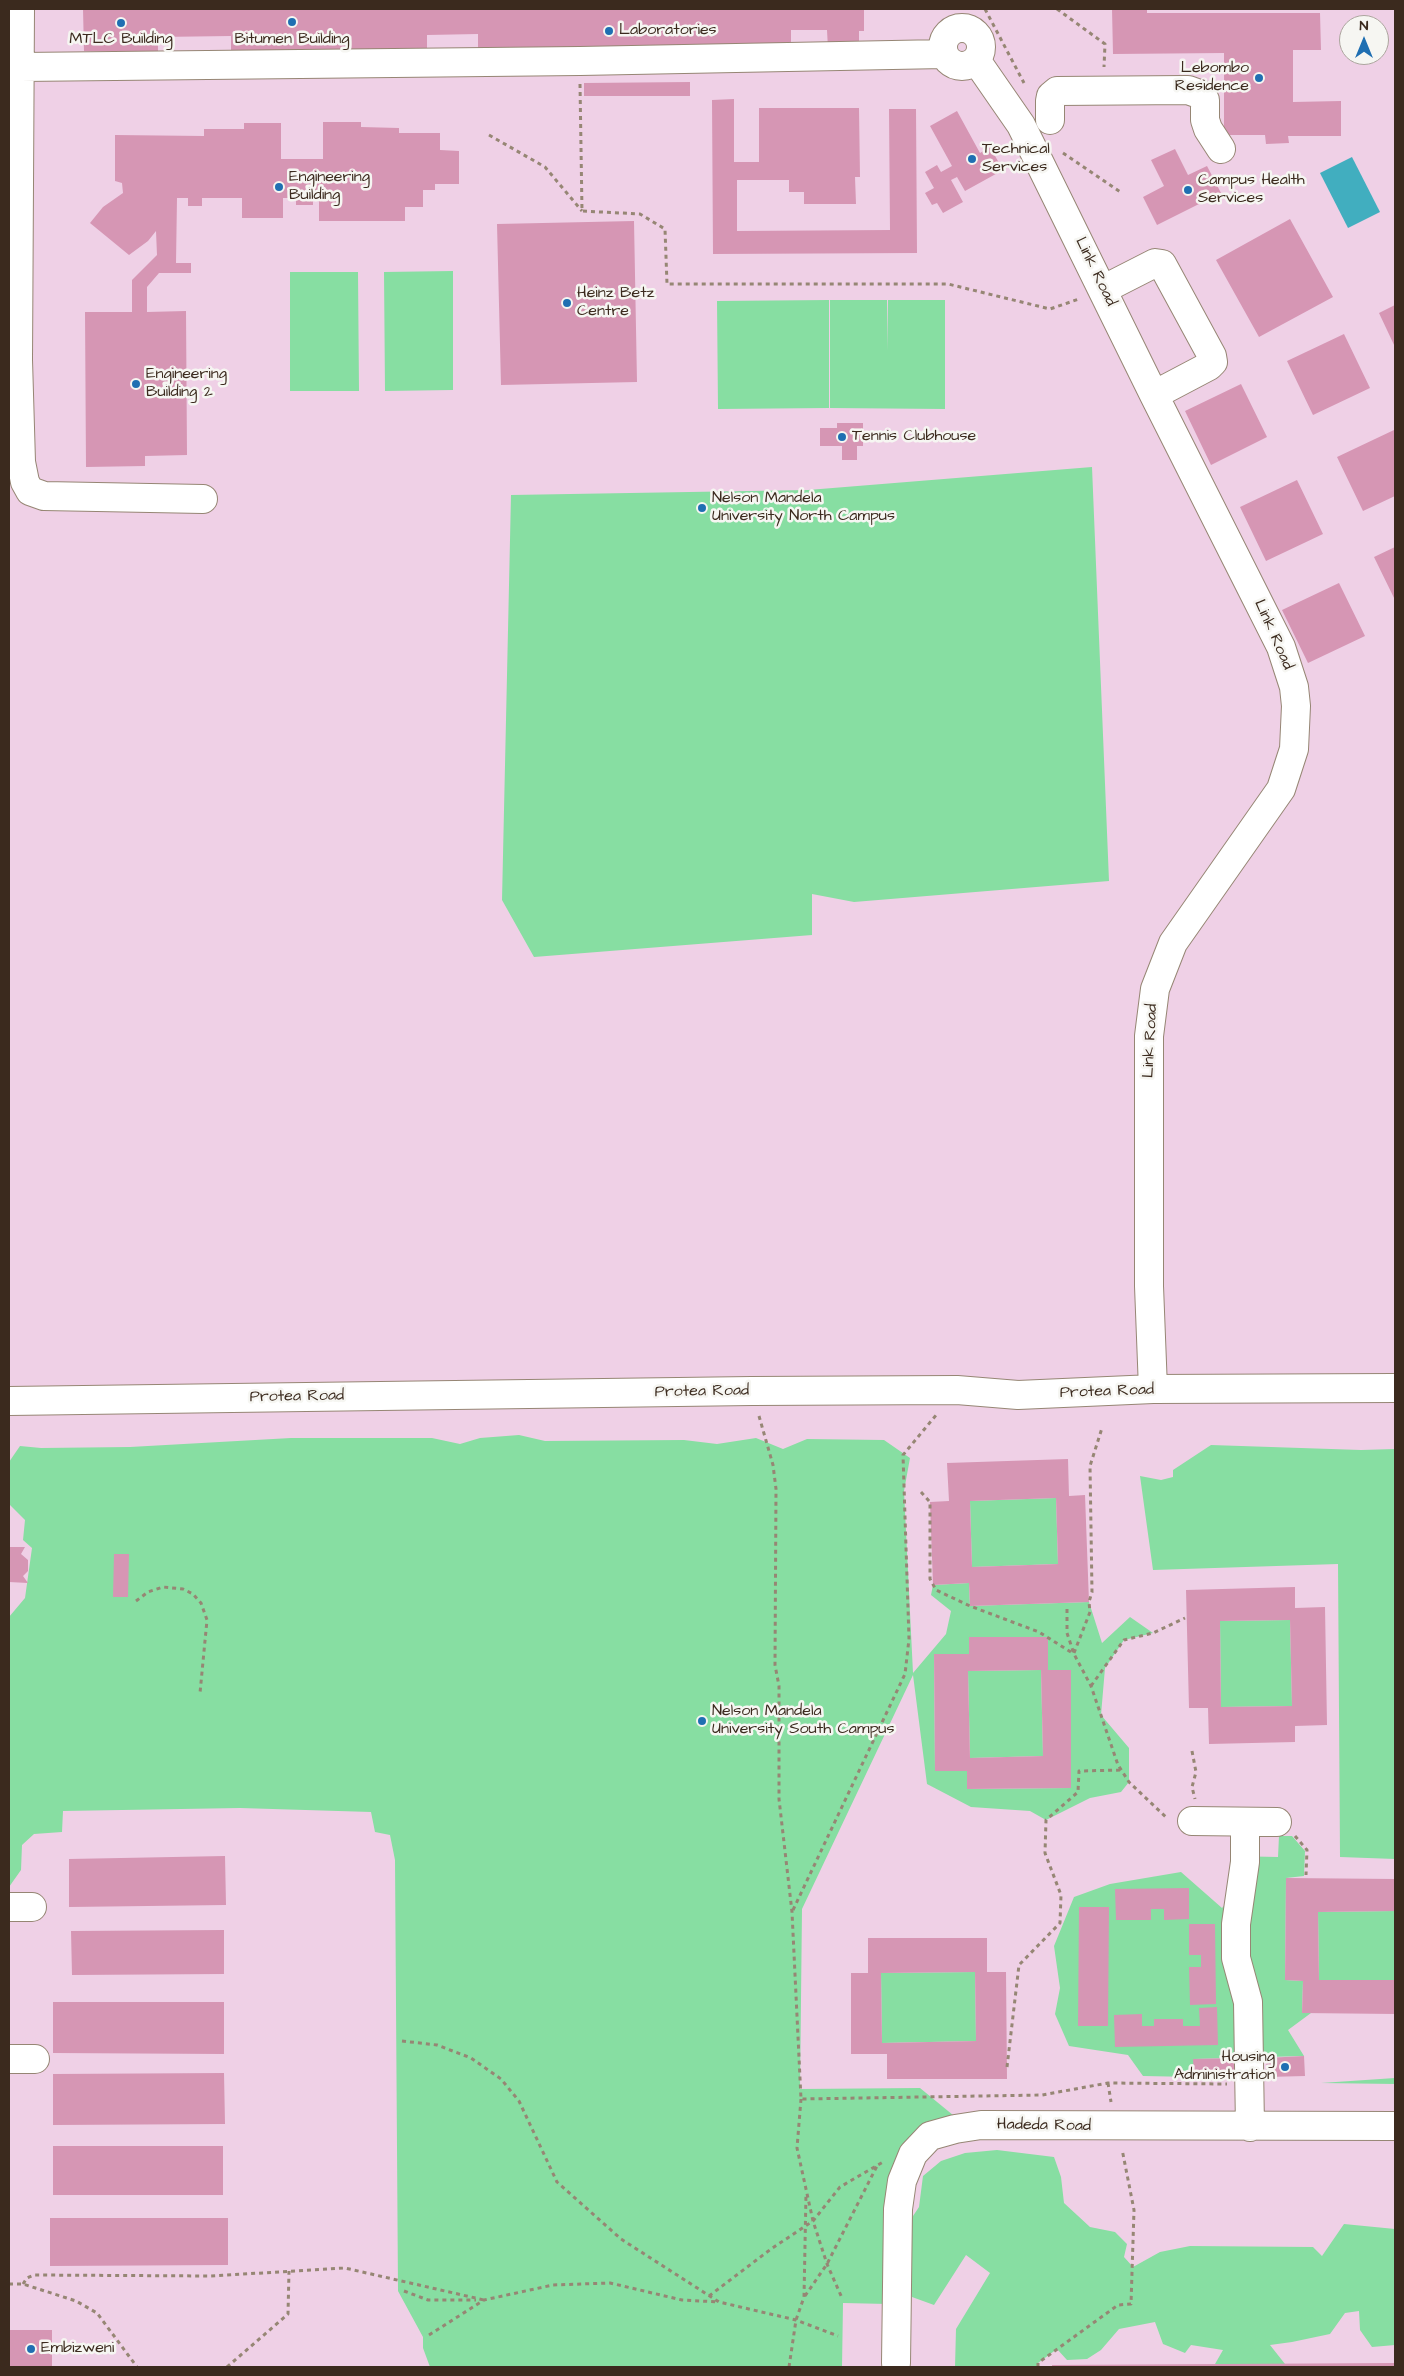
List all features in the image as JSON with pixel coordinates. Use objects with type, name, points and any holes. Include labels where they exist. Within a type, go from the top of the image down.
[{"type":"lane","points":[[20,9],[18,360],[21,462],[25,482],[30,491],[44,496],[203,499]]},
{"type":"lane","points":[[955,19],[978,36],[981,48],[976,60],[965,65],[959,65],[948,59],[944,54],[943,42],[950,32],[955,19]]},
{"type":"lane","points":[[21,67],[580,61],[944,54]]},
{"type":"lane","name":"Link Road","points":[[976,60],[1021,125],[1281,647],[1294,686],[1296,729],[1294,749],[1281,789],[1173,943],[1155,989],[1149,1036],[1149,1286],[1153,1389]]},
{"type":"lane","points":[[1050,120],[1051,96],[1057,91],[1188,90],[1202,95],[1205,100],[1205,120],[1208,129],[1221,149]]},
{"type":"lane","points":[[1104,290],[1155,264],[1162,264],[1212,356],[1213,362],[1209,366],[1154,395]]},
{"type":"lane","name":"Protea Road","points":[[9,1401],[752,1391],[957,1390],[1018,1395],[1153,1389],[1395,1388]]},
{"type":"lane","points":[[1197,1821],[1277,1822]]},
{"type":"lane","points":[[1245,1822],[1245,1862],[1236,1924],[1236,1958],[1248,2002],[1250,2127]]},
{"type":"lane","name":"Hadeda Road","points":[[896,2363],[898,2209],[902,2180],[913,2154],[930,2136],[955,2129],[981,2125],[1395,2126]]},
{"type":"path","points":[[985,9],[1026,87]]},
{"type":"path","points":[[1058,9],[1105,44],[1104,69]]},
{"type":"path","points":[[580,61],[582,211]]},
{"type":"path","points":[[1024,82],[1033,83]]},
{"type":"path","points":[[489,135],[545,167],[582,211],[640,214],[665,229],[667,284],[948,284],[1050,309],[1104,290]]},
{"type":"path","points":[[1055,148],[1122,193]]},
{"type":"path","points":[[792,1912],[905,1674],[908,1639],[903,1455],[957,1390]]},
{"type":"path","points":[[752,1391],[773,1465],[776,1489],[775,1665],[779,1686],[779,1799],[792,1912],[801,2099],[797,2148],[813,2221],[827,2264],[842,2298]]},
{"type":"path","points":[[1074,1654],[1090,1612],[1089,1602],[1092,1592],[1090,1466],[1102,1428]]},
{"type":"path","points":[[921,1492],[930,1502],[930,1579],[936,1590],[970,1606],[1039,1632],[1074,1654]]},
{"type":"path","points":[[136,1601],[148,1592],[163,1587],[183,1589],[193,1594],[201,1603],[207,1620],[200,1693]]},
{"type":"path","points":[[1067,1609],[1067,1633],[1074,1654],[1091,1686],[1122,1770],[1129,1782],[1173,1824],[1197,1821],[1192,1787],[1196,1772],[1192,1752]]},
{"type":"path","points":[[1091,1686],[1124,1640],[1153,1633],[1185,1618]]},
{"type":"path","points":[[1007,2067],[1019,1965],[1060,1923],[1061,1895],[1044,1853],[1046,1820],[1078,1792],[1079,1771],[1122,1770]]},
{"type":"path","points":[[1277,1822],[1294,1835],[1307,1850],[1306,1875]]},
{"type":"path","points":[[402,2041],[437,2045],[471,2058],[501,2079],[518,2101],[557,2182],[621,2238],[719,2302]]},
{"type":"path","points":[[801,2099],[1042,2095],[1108,2083],[1249,2084]]},
{"type":"path","points":[[1038,2367],[1038,2363],[1118,2305],[1131,2304],[1134,2210],[1108,2083]]},
{"type":"path","points":[[709,2296],[771,2248],[813,2221],[840,2187],[878,2164],[913,2154]]},
{"type":"path","points":[[803,2298],[827,2264],[878,2164]]},
{"type":"path","points":[[789,2367],[796,2320],[803,2298],[806,2187]]},
{"type":"path","points":[[23,2284],[27,2278],[34,2275],[211,2276],[346,2268],[484,2300]]},
{"type":"path","points":[[227,2367],[288,2314],[290,2271]]},
{"type":"path","points":[[404,2291],[428,2300],[484,2300],[553,2285],[610,2283],[682,2300],[719,2302],[796,2320],[838,2336]]},
{"type":"path","points":[[9,2284],[23,2284],[76,2301],[97,2312],[138,2367]]},
{"type":"path","points":[[429,2335],[484,2300]]},
{"type":"shaded area","points":[[9,9],[1395,9],[1395,2367],[9,2367]]},
{"type":"green space","points":[[453,271],[453,390],[385,391],[384,272]]},
{"type":"green space","points":[[290,272],[358,272],[359,391],[290,391]]},
{"type":"green space","points":[[829,300],[829,408],[718,409],[717,301]]},
{"type":"green space","points":[[830,300],[887,300],[887,351],[888,300],[945,300],[945,409],[830,408]]},
{"type":"green space","points":[[1092,467],[1109,881],[854,902],[812,894],[812,935],[534,957],[502,900],[511,495],[808,490]]},
{"type":"green space","points":[[519,1435],[545,1441],[684,1440],[717,1444],[756,1438],[783,1449],[807,1439],[884,1440],[910,1458],[904,1491],[913,1673],[946,1634],[951,1611],[931,1595],[933,1585],[969,1583],[970,1606],[1089,1602],[1102,1643],[1130,1617],[1153,1633],[1124,1640],[1105,1668],[1101,1715],[1129,1748],[1129,1782],[1121,1792],[1090,1798],[1046,1820],[1030,1811],[971,1807],[927,1784],[913,1675],[802,1909],[800,2089],[920,2088],[959,2120],[927,2126],[888,2304],[843,2303],[842,2367],[430,2367],[423,2348],[423,2337],[398,2291],[395,1860],[390,1835],[375,1832],[371,1812],[240,1808],[63,1811],[62,1832],[34,1834],[22,1845],[21,1870],[9,1887],[9,1617],[25,1598],[32,1548],[23,1540],[25,1520],[9,1504],[9,1462],[20,1446],[41,1448],[130,1447],[291,1438],[432,1438],[460,1444],[480,1438]],"holes":[[[969,1637],[1048,1637],[1048,1670],[1071,1670],[1071,1788],[967,1789],[967,1771],[935,1771],[934,1654],[969,1654]]]},
{"type":"green space","points":[[1211,1445],[1361,1450],[1395,1449],[1395,1859],[1340,1857],[1338,1564],[1153,1570],[1140,1476],[1161,1480],[1173,1477],[1173,1470]]},
{"type":"green space","points":[[1056,1498],[1058,1564],[972,1567],[970,1501]]},
{"type":"green space","points":[[1290,1620],[1292,1706],[1221,1707],[1220,1621]]},
{"type":"green space","points":[[1041,1670],[1043,1756],[970,1758],[968,1671]]},
{"type":"green space","points":[[1279,1836],[1292,1836],[1305,1851],[1304,1876],[1286,1878],[1285,1980],[1303,1981],[1302,2013],[1311,2013],[1288,2030],[1304,2056],[1194,2059],[1194,2077],[1143,2076],[1128,2055],[1069,2046],[1055,2014],[1060,1988],[1054,1946],[1074,1897],[1110,1884],[1181,1872],[1222,1908],[1231,1898],[1231,1856],[1278,1857]]},
{"type":"green space","points":[[1395,1911],[1395,1980],[1319,1980],[1318,1912]]},
{"type":"green space","points":[[975,1972],[976,2041],[882,2043],[881,1973]]},
{"type":"green space","points":[[1395,2078],[1395,2084],[1321,2083]]},
{"type":"green space","points":[[997,2150],[1054,2157],[1061,2177],[1064,2203],[1090,2227],[1115,2232],[1127,2244],[1124,2257],[1133,2267],[1160,2252],[1190,2246],[1313,2247],[1322,2256],[1344,2224],[1395,2229],[1395,2345],[1372,2347],[1360,2330],[1359,2311],[1345,2313],[1330,2334],[1270,2345],[1285,2364],[1215,2364],[1223,2350],[1191,2345],[1185,2353],[1163,2344],[1155,2322],[1119,2329],[1101,2350],[1087,2359],[1067,2360],[1057,2349],[1038,2363],[1037,2367],[955,2367],[956,2329],[990,2273],[966,2255],[934,2305],[912,2297],[903,2231],[919,2207],[923,2176],[941,2161],[965,2153]]},
{"type":"water","points":[[1352,157],[1380,212],[1348,228],[1320,173]]},
{"type":"building","points":[[83,9],[864,9],[864,31],[859,31],[859,49],[828,49],[827,30],[791,30],[791,50],[478,52],[478,34],[427,35],[427,53],[231,51],[231,36],[158,37],[158,51],[84,51]]},
{"type":"building","name":"Lebombo Residence","points":[[1112,9],[1147,9],[1147,13],[1320,13],[1321,50],[1293,50],[1293,102],[1341,101],[1341,136],[1288,136],[1289,143],[1266,144],[1265,135],[1224,135],[1224,53],[1113,54]]},
{"type":"building","points":[[690,82],[690,96],[584,96],[584,83]]},
{"type":"building","points":[[734,99],[734,162],[759,162],[759,108],[859,108],[860,177],[855,177],[856,204],[804,204],[804,192],[789,192],[789,180],[737,180],[737,231],[890,230],[889,109],[916,109],[917,253],[713,254],[712,100]]},
{"type":"building","name":"Technical Services","points":[[957,111],[980,153],[990,147],[1003,170],[965,191],[957,177],[951,180],[963,202],[943,213],[937,203],[932,205],[925,193],[934,188],[925,172],[937,165],[941,172],[952,166],[930,126]]},
{"type":"building","name":"Engineering Building","points":[[323,122],[361,122],[361,127],[399,128],[399,133],[440,133],[440,150],[459,151],[459,184],[435,184],[435,190],[423,190],[423,207],[405,207],[405,221],[319,221],[319,200],[313,200],[313,205],[296,205],[296,198],[283,198],[283,218],[242,218],[242,198],[202,198],[202,206],[188,206],[188,198],[177,198],[176,263],[191,263],[191,273],[159,273],[147,287],[147,312],[186,311],[187,455],[145,456],[145,466],[86,467],[85,312],[132,312],[132,280],[157,255],[156,231],[148,241],[129,255],[90,223],[103,207],[123,193],[122,183],[115,181],[115,135],[204,136],[204,129],[244,129],[244,123],[281,123],[281,159],[323,159]]},
{"type":"building","name":"Campus Health Services","points":[[1175,149],[1188,175],[1207,166],[1221,193],[1157,225],[1143,197],[1164,186],[1151,160]]},
{"type":"building","points":[[1290,219],[1333,297],[1259,337],[1216,260]]},
{"type":"building","name":"Heinz Betz Centre","points":[[634,221],[637,382],[501,385],[497,224]]},
{"type":"building","points":[[1395,305],[1395,347],[1379,313]]},
{"type":"building","points":[[1344,334],[1370,388],[1313,415],[1287,361]]},
{"type":"building","points":[[1241,384],[1267,437],[1211,465],[1185,411]]},
{"type":"building","name":"Tennis Clubhouse","points":[[837,423],[863,423],[863,446],[857,446],[857,460],[842,460],[842,446],[820,446],[820,428],[837,428]]},
{"type":"building","points":[[1394,430],[1395,496],[1363,511],[1337,457]]},
{"type":"building","points":[[1297,480],[1323,534],[1266,561],[1240,507]]},
{"type":"building","points":[[1395,547],[1395,600],[1374,557]]},
{"type":"building","points":[[1339,583],[1365,636],[1308,663],[1282,610]]},
{"type":"building","points":[[1068,1459],[1069,1496],[1085,1495],[1089,1602],[970,1606],[969,1583],[933,1585],[930,1502],[949,1501],[947,1463]],"holes":[[[1056,1498],[1058,1564],[972,1567],[970,1501]]]},
{"type":"building","points":[[10,1547],[25,1547],[21,1554],[28,1560],[28,1571],[23,1576],[28,1583],[9,1582]]},
{"type":"building","points":[[114,1554],[129,1554],[128,1597],[113,1597]]},
{"type":"building","points":[[1295,1587],[1295,1608],[1325,1607],[1327,1725],[1295,1726],[1295,1742],[1209,1744],[1208,1708],[1189,1708],[1186,1590]],"holes":[[[1290,1620],[1292,1706],[1221,1707],[1220,1621]]]},
{"type":"building","points":[[969,1637],[1048,1637],[1048,1670],[1071,1670],[1071,1788],[967,1789],[967,1771],[935,1771],[934,1654],[969,1654]],"holes":[[[1041,1670],[1043,1756],[970,1758],[968,1671]]]},
{"type":"building","points":[[225,1856],[226,1905],[69,1907],[69,1859]]},
{"type":"building","points":[[1286,1878],[1395,1879],[1395,1911],[1318,1912],[1319,1980],[1395,1980],[1395,2014],[1302,2013],[1303,1981],[1285,1980]]},
{"type":"building","points":[[1189,1888],[1189,1919],[1164,1920],[1164,1909],[1151,1909],[1151,1920],[1116,1920],[1115,1889]]},
{"type":"building","points":[[1079,1907],[1109,1907],[1108,2026],[1078,2026]]},
{"type":"building","points":[[1189,1924],[1215,1924],[1216,2004],[1190,2005],[1189,1967],[1201,1967],[1201,1955],[1189,1955]]},
{"type":"building","points":[[224,1930],[224,1974],[72,1975],[71,1931]]},
{"type":"building","points":[[868,1938],[987,1938],[987,1972],[1006,1972],[1007,2079],[887,2079],[887,2054],[851,2054],[851,1973],[868,1973]],"holes":[[[975,1972],[976,2041],[882,2043],[881,1973]]]},
{"type":"building","points":[[53,2002],[224,2002],[224,2054],[53,2053]]},
{"type":"building","points":[[1217,2007],[1218,2045],[1115,2047],[1114,2015],[1142,2014],[1142,2026],[1154,2026],[1154,2019],[1183,2019],[1183,2026],[1200,2026],[1199,2008]]},
{"type":"building","name":"Housing Administration","points":[[1304,2056],[1305,2076],[1267,2077],[1266,2058]]},
{"type":"building","points":[[1236,2058],[1236,2077],[1194,2077],[1193,2059]]},
{"type":"building","points":[[224,2073],[225,2124],[53,2125],[53,2074]]},
{"type":"building","points":[[53,2146],[223,2146],[223,2195],[53,2195]]},
{"type":"building","points":[[50,2218],[228,2218],[228,2265],[50,2266]]},
{"type":"building","name":"Embizweni","points":[[9,2330],[52,2330],[52,2367],[9,2367]]},
{"type":"building","points":[[1395,2363],[1395,2367],[1052,2367],[1052,2365]]},
{"type":"place","name":"Bitumen Building","points":[[292,22]]},
{"type":"place","name":"MTLC Building","points":[[121,23]]},
{"type":"place","name":"Laboratories","points":[[609,31]]},
{"type":"place","name":"Lebombo Residence","points":[[1259,78]]},
{"type":"place","name":"Technical Services","points":[[972,159]]},
{"type":"place","name":"Engineering Building","points":[[279,187]]},
{"type":"place","name":"Campus Health Services","points":[[1188,190]]},
{"type":"place","name":"Heinz Betz Centre","points":[[567,303]]},
{"type":"place","name":"Engineering Building 2","points":[[136,384]]},
{"type":"place","name":"Tennis Clubhouse","points":[[842,437]]},
{"type":"place","name":"Nelson Mandela University North Campus","points":[[702,508]]},
{"type":"place","name":"Nelson Mandela University South Campus","points":[[702,1721]]},
{"type":"place","name":"Housing Administration","points":[[1285,2067]]},
{"type":"place","name":"Embizweni","points":[[31,2349]]}]
